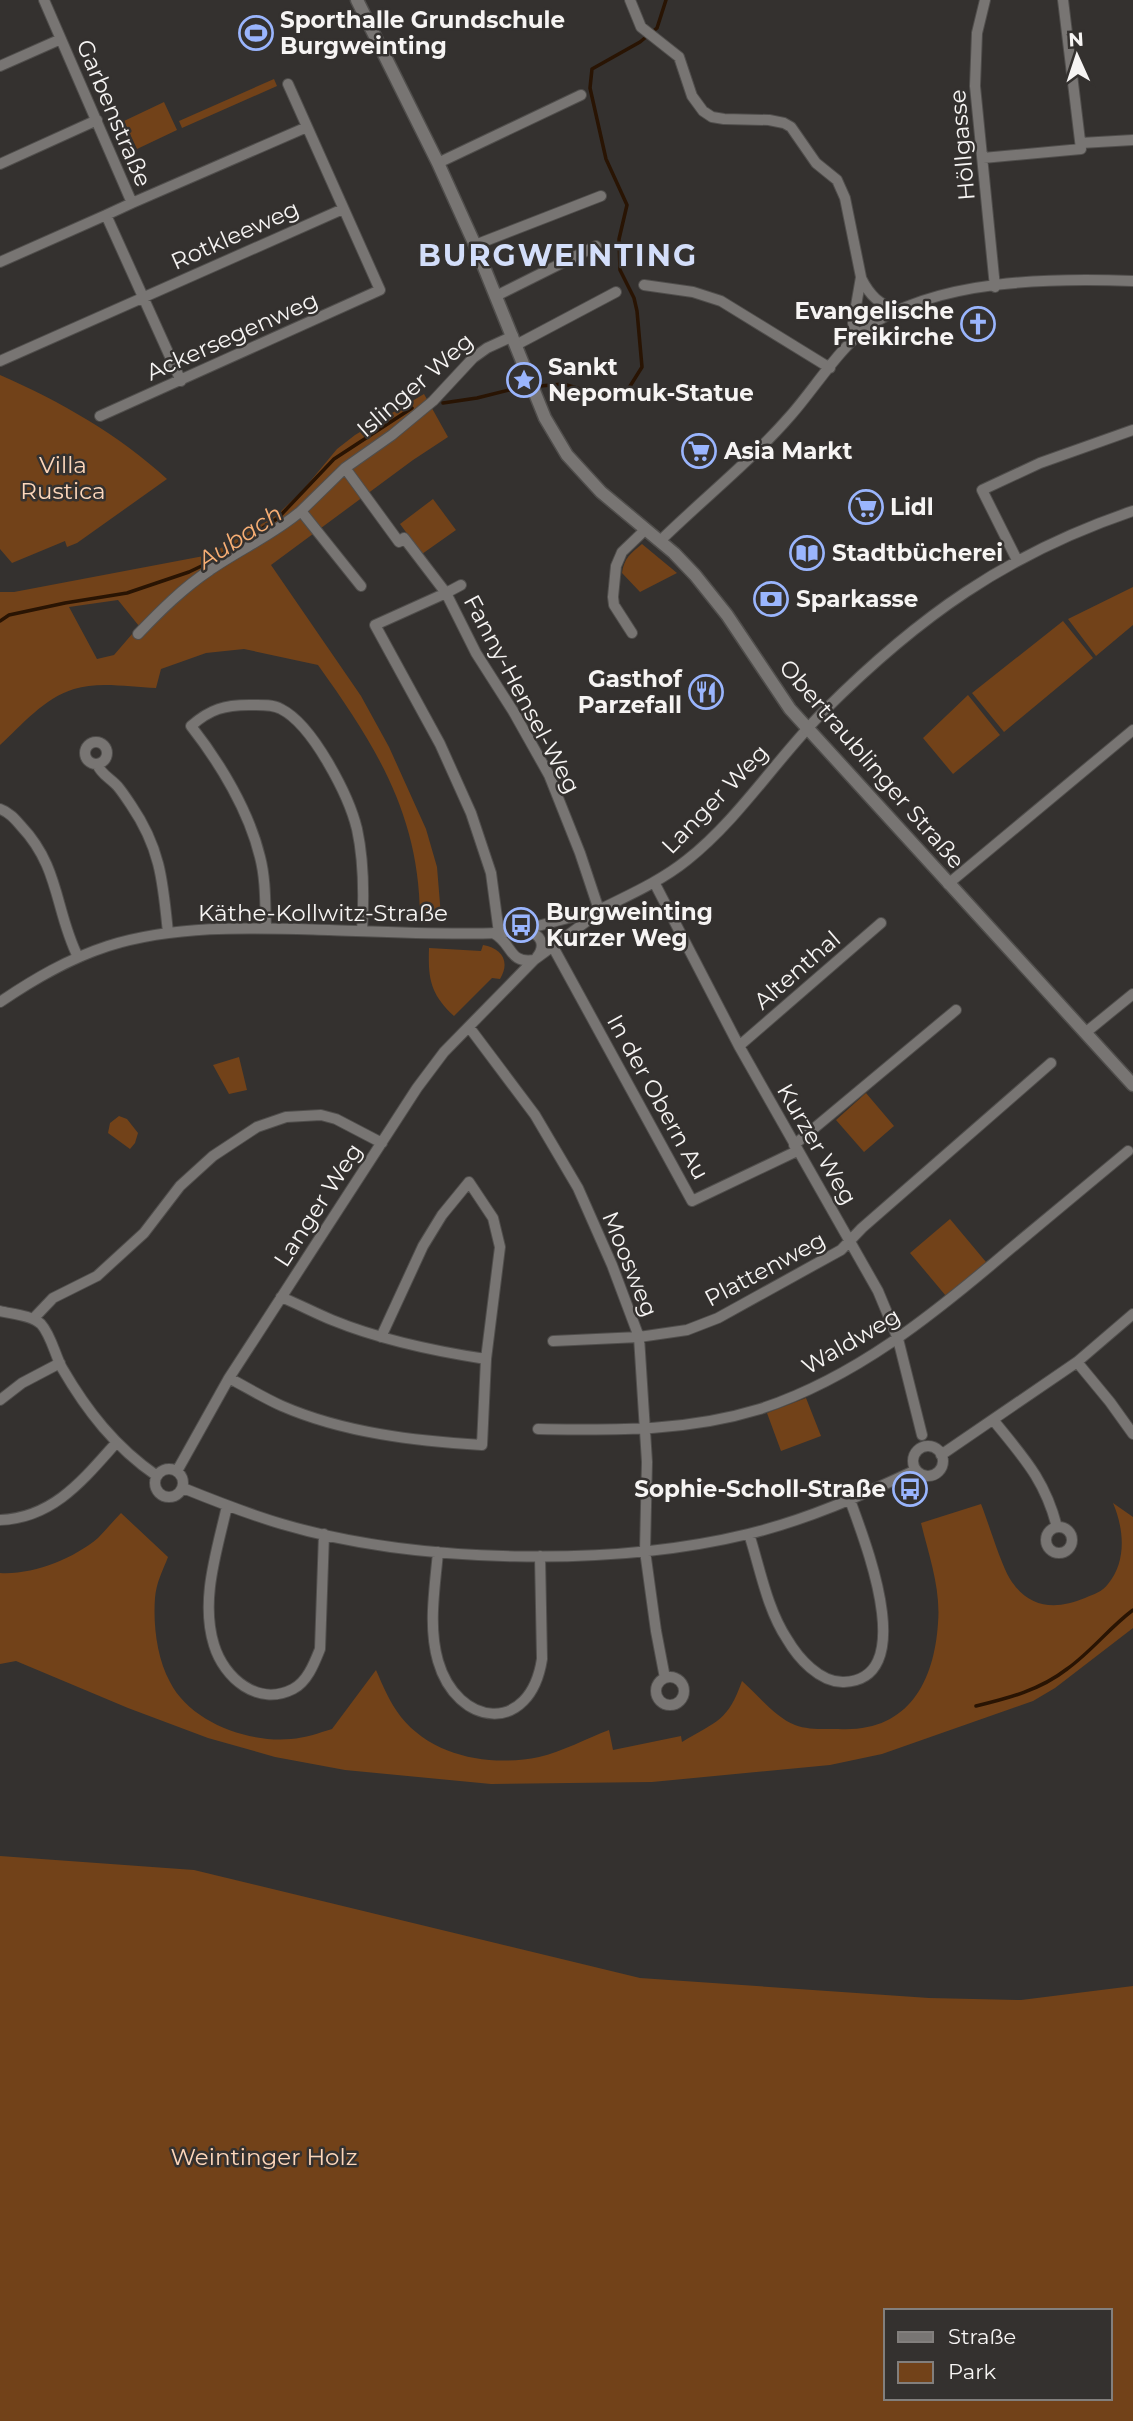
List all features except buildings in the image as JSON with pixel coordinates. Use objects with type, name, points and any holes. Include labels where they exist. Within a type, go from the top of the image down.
[{"type":"street","name":"Garbenstraße","points":[[0,262],[132,203],[44,0]]},
{"type":"street","name":"Obertraublinger Straße","points":[[357,0],[438,163],[475,244],[545,418],[567,455],[601,492],[660,541],[695,575],[733,624],[776,691],[948,884],[1133,1085]]},
{"type":"street","points":[[631,0],[641,27],[679,57],[692,96],[703,111],[712,117],[724,119],[784,123],[791,127],[816,163],[837,180],[845,198],[860,277],[877,302],[898,311]]},
{"type":"street","name":"Höllgasse","points":[[985,0],[977,33],[975,70],[995,286]]},
{"type":"street","points":[[983,158],[1081,149],[1063,0]]},
{"type":"street","points":[[0,66],[61,39]]},
{"type":"street","points":[[288,84],[343,209]]},
{"type":"street","points":[[438,163],[581,95]]},
{"type":"street","points":[[0,164],[97,120]]},
{"type":"street","points":[[132,203],[307,127]]},
{"type":"street","points":[[1081,143],[1133,140]]},
{"type":"street","points":[[475,244],[601,196]]},
{"type":"street","name":"Ackersegenweg","points":[[100,416],[380,290],[343,209]]},
{"type":"street","name":"Rotkleeweg","points":[[0,361],[343,209]]},
{"type":"street","points":[[106,215],[181,381]]},
{"type":"street","points":[[496,296],[596,246]]},
{"type":"street","points":[[856,337],[853,323],[860,277]]},
{"type":"street","points":[[660,541],[755,453],[791,415],[856,337],[898,311],[929,299],[995,286],[1074,281],[1133,281]]},
{"type":"street","points":[[644,285],[693,292],[722,301],[830,368]]},
{"type":"street","name":"Islinger Weg","points":[[138,635],[171,601],[210,569],[266,537],[301,511],[345,468],[392,435],[433,401],[473,358],[486,348],[514,340],[616,292]]},
{"type":"street","points":[[1017,560],[982,490],[1040,463],[1133,430]]},
{"type":"street","points":[[345,468],[399,542],[404,538],[446,593],[375,625],[440,744],[471,813],[491,873],[496,933],[510,947],[515,958],[517,978]]},
{"type":"street","points":[[301,511],[361,586]]},
{"type":"street","name":"Langer Weg","points":[[177,1471],[229,1378],[444,1052],[517,978],[536,959],[594,916],[599,909],[654,882],[687,860],[808,728],[910,631],[1017,560],[1060,538],[1133,511]]},
{"type":"street","points":[[632,633],[614,605],[615,577],[622,552],[646,529]]},
{"type":"street","name":"Fanny-Hensel-Weg","points":[[461,585],[446,593],[476,653],[549,775],[599,909]]},
{"type":"street","points":[[265,928],[264,886],[256,844],[222,769],[191,726],[219,706],[266,705],[280,708],[292,716],[329,765],[351,809],[357,832],[362,931]]},
{"type":"street","points":[[948,884],[1133,730]]},
{"type":"street","points":[[97,764],[99,770],[118,786],[132,806],[146,827],[157,853],[163,880],[168,933]]},
{"type":"street","points":[[0,808],[28,832],[43,856],[55,883],[78,957]]},
{"type":"street","name":"Kurzer Weg","points":[[654,882],[738,1046],[877,1291],[898,1339],[922,1435]]},
{"type":"street","name":"Käthe-Kollwitz-Straße","points":[[0,1002],[48,971],[78,957],[132,939],[168,933],[265,928],[496,933],[525,930],[599,909]]},
{"type":"street","name":"Altenthal","points":[[738,1046],[881,923]]},
{"type":"street","points":[[510,947],[513,936],[525,930],[535,932],[541,941],[541,953],[536,959],[523,962],[515,958]]},
{"type":"street","name":"In der Obern Au","points":[[553,947],[692,1201],[796,1148],[956,1010]]},
{"type":"street","points":[[1085,1033],[1133,994]]},
{"type":"street","name":"Moosweg","points":[[469,1027],[535,1115],[578,1188],[612,1265],[639,1338],[646,1430],[645,1551],[665,1678]]},
{"type":"street","name":"Plattenweg","points":[[553,1341],[639,1338],[687,1330],[718,1318],[841,1250],[1051,1063]]},
{"type":"street","points":[[33,1319],[53,1298],[97,1276],[144,1233],[189,1178],[214,1156],[257,1127],[286,1117],[321,1115],[336,1119],[382,1143]]},
{"type":"street","name":"Waldweg","points":[[538,1429],[646,1430],[759,1409],[797,1394],[898,1339],[966,1288],[1128,1152]]},
{"type":"street","points":[[229,1378],[281,1406],[336,1423],[403,1437],[482,1445],[486,1359],[500,1247],[493,1218],[469,1182],[423,1246],[381,1337]]},
{"type":"street","points":[[281,1297],[331,1320],[381,1337],[486,1359]]},
{"type":"street","points":[[0,1311],[33,1319],[44,1328],[60,1363],[92,1416],[116,1443],[157,1476]]},
{"type":"street","points":[[941,1455],[1077,1362],[1133,1314]]},
{"type":"street","points":[[1077,1362],[1133,1434]]},
{"type":"street","points":[[0,1400],[22,1383],[60,1363]]},
{"type":"street","points":[[994,1421],[1034,1470],[1045,1490],[1057,1527]]},
{"type":"street","points":[[0,1520],[35,1514],[61,1500],[116,1443]]},
{"type":"street","points":[[930,1447],[941,1455],[942,1467],[936,1474],[923,1475],[916,1470],[914,1456],[921,1449],[930,1447]]},
{"type":"street","points":[[168,1469],[177,1471],[183,1479],[183,1488],[177,1495],[164,1497],[156,1488],[157,1476],[168,1469]]},
{"type":"street","points":[[183,1488],[283,1525],[324,1534],[438,1552],[592,1555],[645,1551],[749,1534],[850,1500],[916,1470]]},
{"type":"street","points":[[749,1534],[786,1639],[804,1662],[821,1675],[836,1682],[857,1680],[868,1674],[880,1653],[883,1609],[874,1569],[850,1500]]},
{"type":"street","points":[[227,1506],[212,1574],[210,1624],[214,1646],[225,1669],[239,1685],[249,1690],[268,1695],[293,1689],[303,1681],[313,1666],[320,1650],[324,1534]]},
{"type":"street","points":[[438,1552],[433,1638],[438,1661],[446,1682],[461,1700],[478,1711],[493,1715],[507,1712],[521,1704],[540,1676],[540,1556]]},
{"type":"green space","points":[[274,79],[277,86],[182,128],[179,121]]},
{"type":"green space","points":[[164,102],[177,130],[137,149],[124,121]]},
{"type":"green space","name":"Villa Rustica","points":[[0,375],[88,420],[167,479],[77,543],[67,547],[65,541],[12,563],[0,549]]},
{"type":"green space","points":[[424,394],[448,437],[271,565],[361,696],[389,747],[426,829],[437,867],[441,916],[420,916],[418,879],[412,845],[390,782],[358,723],[318,665],[244,649],[206,653],[161,669],[156,688],[93,685],[63,693],[34,713],[0,745],[0,592],[14,592],[209,555],[277,515],[303,490],[337,449],[355,435]],"holes":[[[118,600],[139,626],[114,655],[97,659],[69,607]]]},
{"type":"green space","points":[[433,499],[456,530],[422,554],[400,524]]},
{"type":"green space","points":[[642,544],[677,573],[640,592],[622,573],[626,560]]},
{"type":"green space","points":[[1133,587],[1133,625],[1096,656],[1068,619]]},
{"type":"green space","points":[[1063,621],[1093,658],[1004,732],[972,693]]},
{"type":"green space","points":[[968,695],[1000,735],[953,774],[923,738]]},
{"type":"green space","points":[[483,945],[495,949],[502,956],[505,967],[503,972],[500,979],[492,978],[454,1016],[435,993],[432,985],[429,948],[481,951]]},
{"type":"green space","points":[[239,1057],[247,1090],[229,1094],[213,1065]]},
{"type":"green space","points":[[866,1093],[894,1126],[864,1152],[836,1120]]},
{"type":"green space","points":[[119,1116],[127,1119],[138,1133],[130,1149],[108,1133],[110,1123]]},
{"type":"green space","points":[[950,1219],[986,1262],[946,1296],[910,1253]]},
{"type":"green space","points":[[806,1398],[821,1436],[781,1451],[767,1413]]},
{"type":"green space","points":[[1113,1503],[1133,1517],[1133,1628],[1055,1688],[1033,1701],[882,1754],[830,1765],[652,1782],[491,1784],[345,1770],[275,1757],[208,1738],[16,1661],[0,1664],[0,1573],[26,1571],[65,1559],[98,1538],[121,1513],[168,1557],[157,1587],[155,1619],[159,1652],[170,1682],[191,1708],[206,1719],[239,1733],[291,1739],[332,1729],[376,1670],[393,1706],[414,1731],[446,1750],[483,1759],[521,1760],[548,1755],[609,1730],[613,1750],[681,1736],[682,1742],[720,1719],[732,1704],[742,1681],[774,1711],[795,1725],[816,1729],[862,1728],[882,1723],[898,1714],[912,1701],[923,1685],[930,1666],[938,1623],[938,1598],[921,1523],[981,1504],[1002,1563],[1017,1589],[1034,1601],[1064,1604],[1100,1591],[1114,1575],[1122,1545],[1120,1523]]},
{"type":"green space","name":"Weintinger Holz","points":[[0,1856],[194,1870],[640,1978],[929,1998],[1021,2000],[1133,1986],[1133,2421],[0,2421]]},
{"type":"waterway","name":"Aubach","points":[[443,403],[517,388],[563,384],[601,395],[615,396],[627,391],[642,367],[637,311],[634,298],[620,270],[619,239],[627,205],[606,159],[590,88],[592,69],[640,42],[657,28],[666,0]]},
{"type":"waterway","name":"Aubach","points":[[0,621],[9,615],[127,593],[189,572],[214,560],[278,518],[334,459],[412,408]]},
{"type":"waterway","points":[[976,1706],[1046,1683],[1076,1662],[1133,1610]]},
{"type":"place","name":"Sporthalle Grundschule Burgweinting","points":[[256,33]]},
{"type":"place","name":"Evangelische Freikirche","points":[[978,324]]},
{"type":"place","name":"Sankt Nepomuk-Statue","points":[[524,380]]},
{"type":"place","name":"Asia Markt","points":[[699,451]]},
{"type":"place","name":"Lidl","points":[[866,507]]},
{"type":"place","name":"Stadtbücherei","points":[[807,553]]},
{"type":"place","name":"Sparkasse","points":[[771,599]]},
{"type":"place","name":"Gasthof Parzefall","points":[[706,692]]},
{"type":"place","name":"Burgweinting Kurzer Weg","points":[[521,925]]},
{"type":"place","name":"Sophie-Scholl-Straße","points":[[910,1489]]},
{"type":"district","name":"BURGWEINTING","points":[[558,256]]}]
